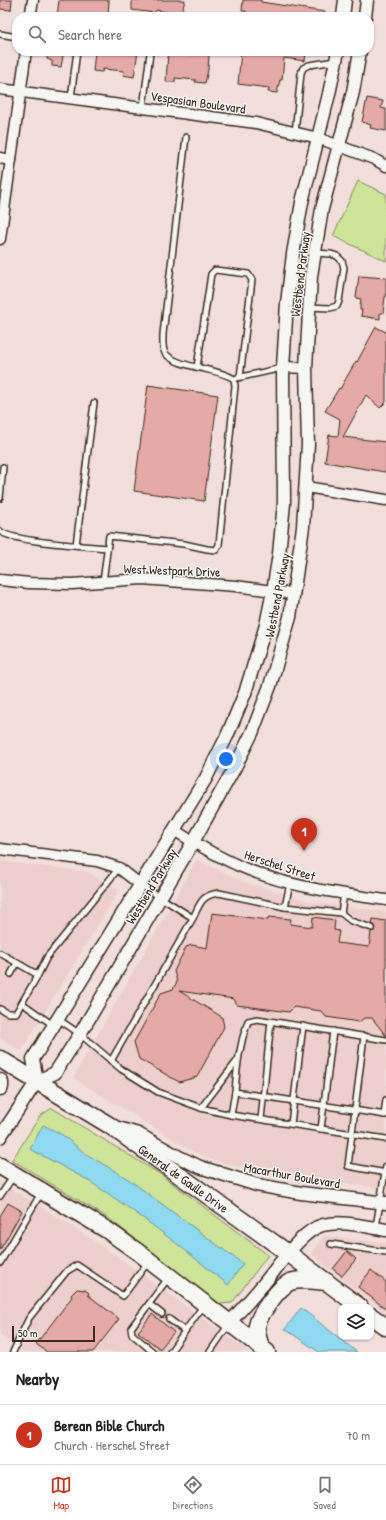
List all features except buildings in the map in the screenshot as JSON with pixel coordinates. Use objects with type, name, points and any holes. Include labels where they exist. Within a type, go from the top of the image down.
[{"type":"main road","name":"General de Gaulle Drive","points":[[0,1059],[109,1125],[288,1253],[356,1304]]},
{"type":"main road","points":[[0,1082],[0,1088]]},
{"type":"main road","points":[[0,1166],[107,1230],[264,1350]]},
{"type":"main road","points":[[264,1350],[257,1331],[260,1316],[281,1289],[290,1282],[302,1280],[327,1282]]},
{"type":"main road","points":[[374,1318],[386,1327]]},
{"type":"street","points":[[31,12],[33,0]]},
{"type":"street","points":[[344,12],[345,0]]},
{"type":"street","points":[[366,12],[367,0]]},
{"type":"street","points":[[0,239],[1,223],[25,56]]},
{"type":"street","name":"Westbend Parkway","points":[[337,56],[302,202],[293,254],[287,303],[283,367],[284,503],[279,554],[266,625],[242,700],[227,736],[206,778],[33,1059],[36,1080],[55,1073],[80,1034],[193,842],[235,767],[252,733],[270,686],[290,617],[303,527],[308,444],[306,368],[309,307],[315,253],[322,209],[353,92],[359,56]]},
{"type":"street","name":"Vespasian Boulevard","points":[[0,89],[256,123],[318,138],[386,166]]},
{"type":"street","points":[[0,158],[11,160]]},
{"type":"street","points":[[283,367],[306,368]]},
{"type":"street","points":[[306,487],[386,500]]},
{"type":"street","name":"West Westpark Drive","points":[[0,580],[29,583],[72,584],[142,579],[209,583],[294,594]]},
{"type":"street","name":"Herschel Street","points":[[174,830],[193,842],[242,868],[264,876],[317,890],[386,900]]},
{"type":"street","points":[[0,849],[97,860],[119,868],[140,885]]},
{"type":"street","points":[[0,1137],[36,1080]]},
{"type":"street","name":"Macarthur Boulevard","points":[[109,1125],[138,1134],[200,1167],[251,1184],[301,1193],[383,1203]]},
{"type":"street","points":[[229,1323],[262,1286],[288,1253],[312,1230],[322,1225],[340,1223],[381,1229]]},
{"type":"lane","points":[[0,34],[12,36]]},
{"type":"lane","points":[[71,98],[76,56]]},
{"type":"lane","points":[[143,108],[150,56]]},
{"type":"lane","points":[[296,133],[301,73],[303,68],[337,56]]},
{"type":"lane","points":[[103,582],[109,536],[184,544],[208,550],[216,550],[220,545],[236,386],[234,379],[229,375],[176,360],[165,353],[163,347],[162,334],[186,137]]},
{"type":"lane","points":[[309,307],[330,308],[336,306],[339,301],[344,268],[342,261],[337,256],[315,253]]},
{"type":"lane","points":[[197,367],[211,274],[215,270],[248,274],[252,280],[240,378]]},
{"type":"lane","points":[[234,379],[283,367]]},
{"type":"lane","points":[[76,545],[94,403]]},
{"type":"lane","points":[[0,498],[3,466]]},
{"type":"lane","points":[[0,531],[3,534],[13,537],[107,548]]},
{"type":"lane","points":[[0,1009],[8,1013],[16,1012],[47,957],[119,868]]},
{"type":"lane","points":[[285,907],[290,883]]},
{"type":"lane","points":[[140,885],[192,918]]},
{"type":"lane","points":[[111,1061],[203,899],[209,894],[219,893],[285,907],[342,914],[351,921],[372,928]]},
{"type":"lane","points":[[342,914],[344,894]]},
{"type":"lane","points":[[1,955],[38,975]]},
{"type":"lane","points":[[11,974],[17,963]]},
{"type":"lane","points":[[22,1003],[80,1034],[121,1069],[158,1092],[201,1108],[231,1115],[386,1139]]},
{"type":"lane","points":[[231,1115],[235,1092],[237,1060],[248,1021],[257,1019],[386,1040]]},
{"type":"lane","points":[[261,1119],[271,1021]]},
{"type":"lane","points":[[291,1124],[303,1026]]},
{"type":"lane","points":[[321,1129],[333,1031]]},
{"type":"lane","points":[[364,1036],[348,1166],[386,1173]]},
{"type":"lane","points":[[201,1108],[237,1060]]},
{"type":"lane","points":[[235,1092],[385,1115],[386,1100]]},
{"type":"lane","points":[[381,1229],[386,1166]]},
{"type":"lane","points":[[0,1196],[14,1174]]},
{"type":"lane","points":[[0,1263],[42,1190]]},
{"type":"lane","points":[[331,1244],[386,1252]]},
{"type":"lane","points":[[13,1352],[29,1318],[67,1271],[77,1265],[123,1296],[149,1261]]},
{"type":"lane","points":[[153,1352],[132,1334],[132,1328],[169,1277]]},
{"type":"lane","points":[[149,1304],[162,1314]]},
{"type":"lane","points":[[170,1352],[204,1304]]},
{"type":"lane","points":[[169,1319],[185,1331]]},
{"type":"lane","points":[[210,1352],[229,1323]]},
{"type":"shaded area","points":[[197,860],[244,882],[312,902],[386,912],[386,1189],[242,1168],[212,1160],[191,1150],[73,1078]]},
{"type":"shaded area","points":[[0,861],[87,872],[119,890],[21,1051],[0,1038]]},
{"type":"shaded area","points":[[0,1182],[72,1226],[122,1260],[249,1352],[21,1352],[0,1335]]},
{"type":"shaded area","points":[[324,1236],[386,1243],[386,1313],[311,1254]]},
{"type":"green space","points":[[358,181],[386,194],[386,261],[333,236]]},
{"type":"green space","points":[[52,1108],[160,1174],[268,1255],[232,1303],[219,1304],[108,1218],[12,1160],[40,1116]]},
{"type":"water","points":[[43,1125],[61,1134],[86,1154],[128,1179],[243,1264],[228,1285],[176,1243],[122,1203],[84,1178],[30,1149]]},
{"type":"water","points":[[301,1308],[338,1337],[338,1340],[342,1340],[357,1352],[319,1352],[285,1329]]},
{"type":"place","name":"Berean Bible Church","points":[[304,851]]}]
